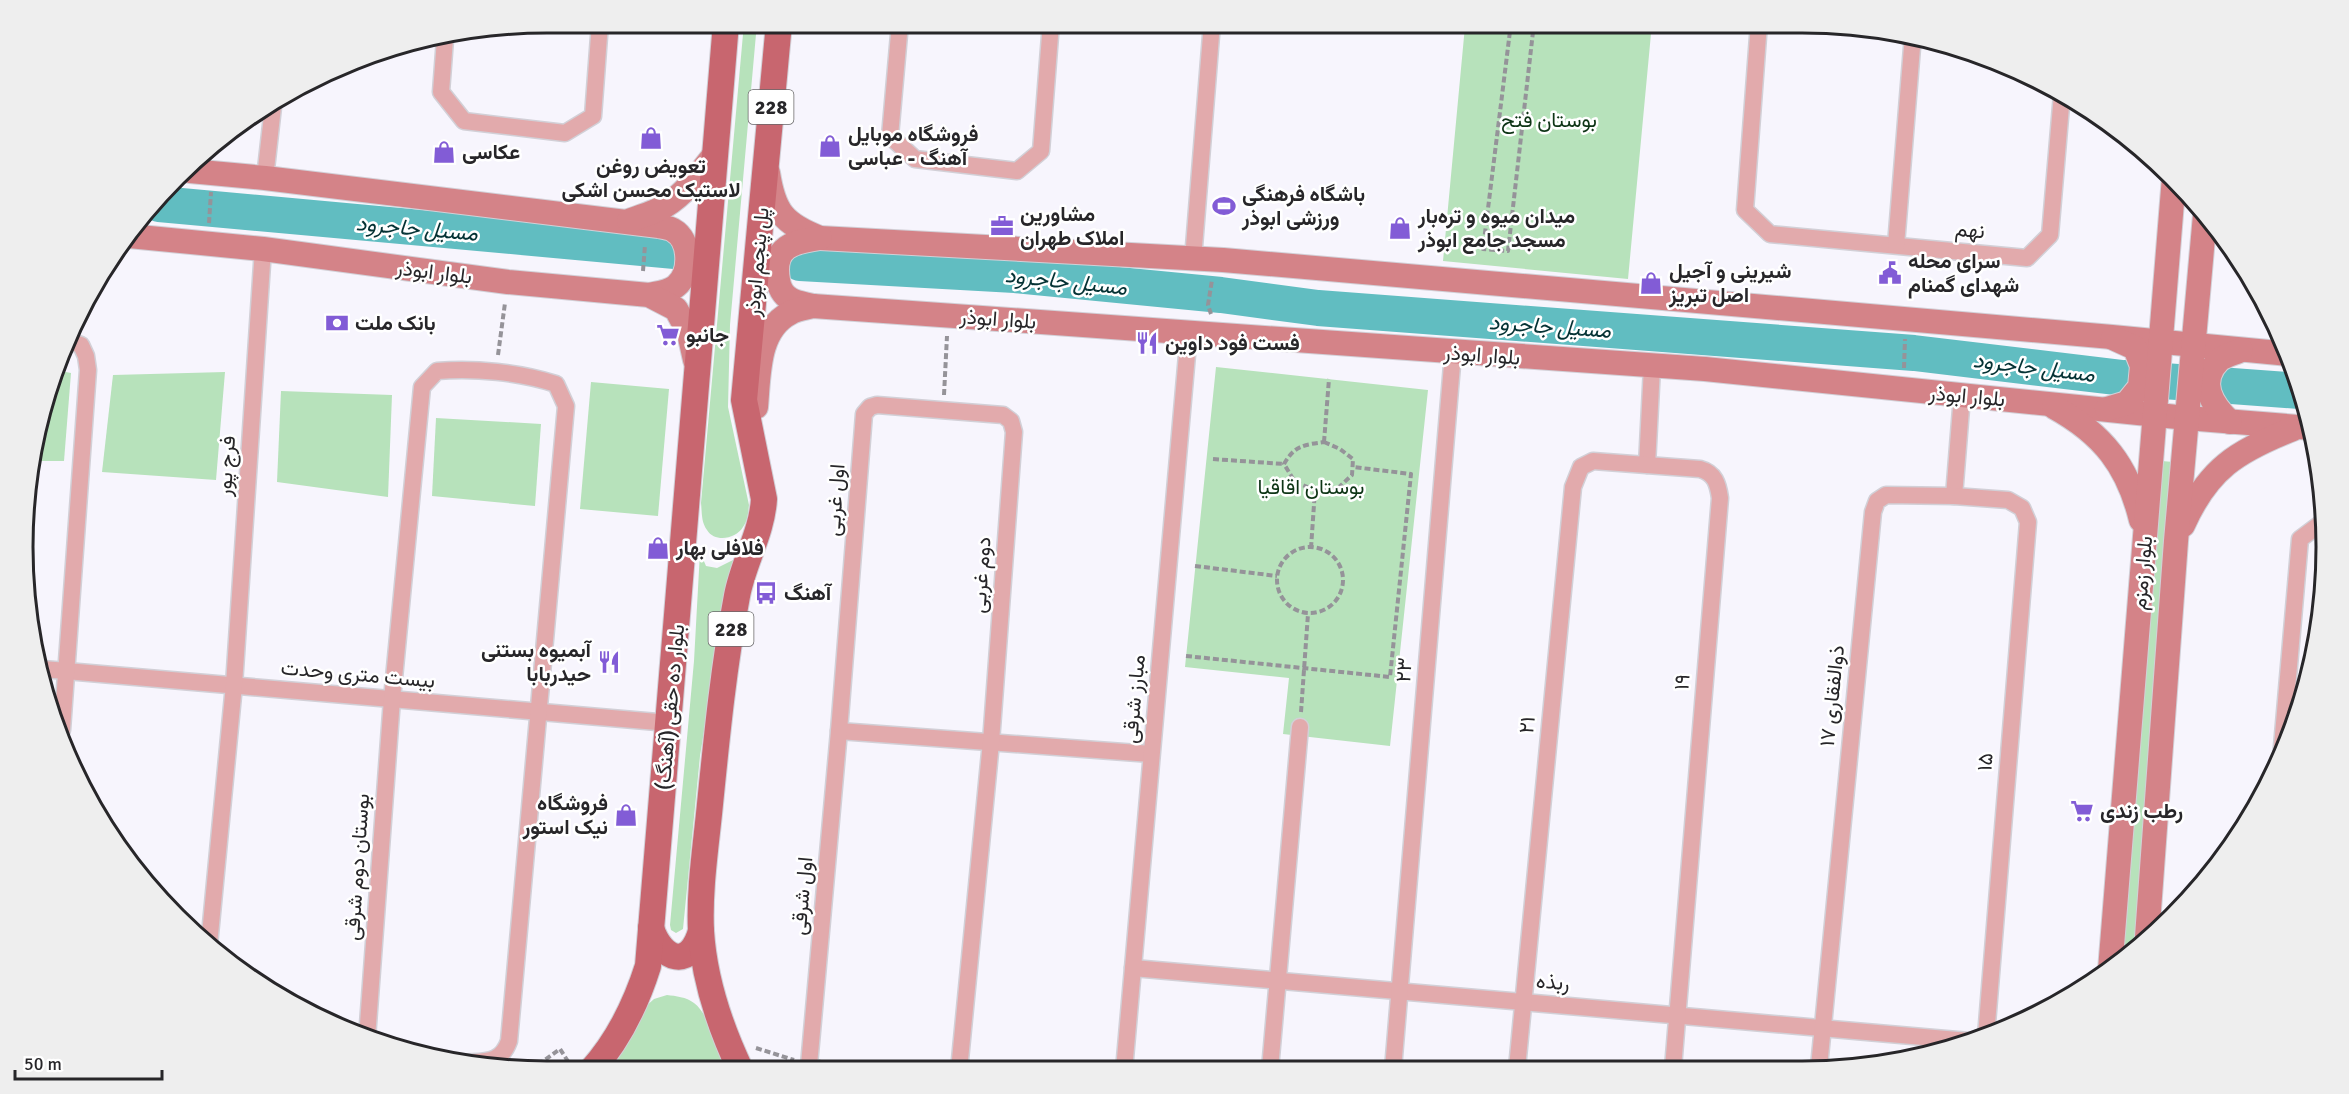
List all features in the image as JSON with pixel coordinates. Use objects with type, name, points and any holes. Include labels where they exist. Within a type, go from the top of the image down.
[{"type":"main road","name":"228","points":[[715,154],[725,33]]},
{"type":"main road","name":"228","points":[[766,161],[778,33]]},
{"type":"main road","name":"بلوار ده حقی (آهنگ)","points":[[598,1061],[623,1026],[648,966],[715,154]]},
{"type":"main road","points":[[625,222],[664,207],[676,198],[691,184],[715,154]]},
{"type":"main road","name":"پل پنجم ابوذر","points":[[753,439],[744,400],[766,161]]},
{"type":"main road","name":"بلوار ابوذر","points":[[766,161],[776,205],[785,220],[800,230],[820,238],[1193,259],[2112,337],[2152,378],[2197,382],[2230,422],[2301,428]]},
{"type":"main road","points":[[197,172],[625,222],[653,233],[674,230],[687,249],[687,265],[677,285],[649,295]]},
{"type":"main road","name":"بلوار زمزم","points":[[2111,958],[2145,535],[2152,378],[2172,192]]},
{"type":"main road","name":"بلوار زمزم","points":[[2148,927],[2176,541],[2197,382],[2204,227]]},
{"type":"main road","name":"بلوار ابوذر","points":[[137,237],[263,249],[508,282],[649,295],[676,309],[689,333],[696,364]]},
{"type":"main road","points":[[813,306],[790,299],[779,288],[776,268],[782,251],[796,241],[820,238]]},
{"type":"main road","name":"بلوار ابوذر","points":[[753,439],[763,347],[777,322],[791,312],[813,306],[1705,369],[2104,409],[2152,378],[2197,382],[2241,350],[2278,353]]},
{"type":"main road","points":[[2050,404],[2076,419],[2098,436],[2112,453],[2135,495],[2145,535]]},
{"type":"main road","points":[[2176,541],[2200,490],[2238,453],[2257,443],[2302,429]]},
{"type":"main road","name":"228","points":[[745,1061],[714,998],[701,931],[704,862],[729,640],[738,591],[763,513],[764,500],[753,439]]},
{"type":"main road","points":[[651,928],[659,947],[674,957],[682,957],[691,952],[698,943],[701,931]]},
{"type":"street","points":[[445,44],[441,92],[464,121],[565,133],[592,116],[599,33]]},
{"type":"street","points":[[899,33],[890,135],[915,159],[1017,171],[1041,151],[1050,33]]},
{"type":"street","points":[[1193,259],[1211,33]]},
{"type":"street","name":"نهم","points":[[1758,33],[1745,210],[1770,234],[2027,258],[2050,235],[2061,103]]},
{"type":"street","points":[[1896,245],[1912,45]]},
{"type":"street","points":[[266,178],[272,113]]},
{"type":"street","name":"فرج پور","points":[[210,935],[234,685],[263,249]]},
{"type":"street","name":"مبارز شرقی","points":[[1125,1061],[1189,332]]},
{"type":"street","points":[[63,720],[88,370],[86,356],[81,345],[75,343]]},
{"type":"street","name":"۲۳","points":[[1394,1061],[1453,352]]},
{"type":"street","points":[[1647,465],[1653,367]]},
{"type":"street","name":"بوستان دوم شرقی","points":[[369,1029],[392,699],[422,387],[437,371],[457,369],[495,373]]},
{"type":"street","points":[[495,373],[535,377],[556,384],[566,406],[509,1041],[506,1051],[498,1059]]},
{"type":"street","points":[[1954,496],[1962,396]]},
{"type":"street","name":"اول غربی","points":[[839,731],[864,414],[870,406],[878,405],[1002,415]]},
{"type":"street","name":"دوم غربی","points":[[959,1061],[991,742],[1014,432],[1011,421],[1002,415]]},
{"type":"street","name":"۱۹","points":[[1593,461],[1708,471],[1718,483],[1720,498],[1678,1015]]},
{"type":"street","name":"۲۱","points":[[1518,1061],[1573,487],[1581,467],[1593,461]]},
{"type":"street","name":"ذوالفقاری ۱۷","points":[[1822,1028],[1873,512],[1877,501],[1886,495],[2008,500]]},
{"type":"street","name":"۱۵","points":[[1987,1027],[2028,522],[2022,508],[2008,500]]},
{"type":"street","points":[[2284,726],[2300,538],[2315,527]]},
{"type":"street","name":"بیست متری وحدت","points":[[48,669],[669,723]]},
{"type":"street","points":[[1271,1061],[1300,727]]},
{"type":"street","points":[[839,731],[1151,754]]},
{"type":"street","name":"اول شرقی","points":[[816,1061],[839,731]]},
{"type":"street","name":"ربذه","points":[[1133,968],[1949,1039]]},
{"type":"street","points":[[1674,1061],[1678,1015]]},
{"type":"street","points":[[1820,1060],[1822,1028]]},
{"type":"path","points":[[1510,33],[1484,249],[1508,251],[1533,33]]},
{"type":"path","points":[[208,219],[211,191]]},
{"type":"path","points":[[643,271],[653,233]]},
{"type":"path","points":[[1208,305],[1212,281]]},
{"type":"path","points":[[495,373],[508,282]]},
{"type":"path","points":[[943,410],[948,316]]},
{"type":"path","points":[[1904,364],[1905,338]]},
{"type":"path","points":[[1324,442],[1329,379]]},
{"type":"path","points":[[1324,442],[1340,448],[1353,459],[1352,475],[1337,489],[1315,490],[1295,482],[1284,464],[1292,451],[1305,444],[1324,442]]},
{"type":"path","points":[[1213,459],[1284,464]]},
{"type":"path","points":[[1186,656],[1390,677],[1410,474],[1353,467]]},
{"type":"path","points":[[1311,548],[1315,490]]},
{"type":"path","points":[[1311,548],[1326,552],[1335,559],[1341,568],[1343,579],[1342,590],[1337,600],[1329,608],[1308,614],[1298,612],[1281,597],[1277,587],[1277,576],[1286,557],[1295,551],[1311,548]]},
{"type":"path","points":[[1196,566],[1277,576]]},
{"type":"path","points":[[1300,727],[1308,614]]},
{"type":"path","points":[[746,1061],[754,1047],[795,1061]]},
{"type":"path","points":[[543,1061],[560,1048],[568,1061]]},
{"type":"green space","points":[[743,33],[756,33],[730,325],[728,407],[749,505],[746,522],[740,531],[731,537],[715,537],[705,527],[701,503]]},
{"type":"green space","name":"بوستان فتح","points":[[1464,33],[1651,33],[1628,279],[1443,261]]},
{"type":"green space","name":"بوستان اقاقیا","points":[[1216,367],[1428,390],[1390,746],[1283,734],[1289,678],[1185,667]]},
{"type":"green space","points":[[64,372],[71,373],[64,461],[40,461]]},
{"type":"green space","points":[[225,372],[216,480],[102,472],[113,375]]},
{"type":"green space","points":[[591,382],[669,389],[658,516],[580,509]]},
{"type":"green space","points":[[281,391],[392,395],[388,497],[277,482]]},
{"type":"green space","points":[[436,418],[541,424],[535,506],[432,496]]},
{"type":"green space","points":[[2162,461],[2173,462],[2135,938],[2122,949]]},
{"type":"green space","points":[[700,552],[706,566],[717,568],[739,557],[719,639],[700,756],[683,929],[676,933],[671,930],[670,925],[694,661]]},
{"type":"green space","points":[[667,995],[677,996],[694,1003],[705,1016],[723,1061],[613,1061],[645,1007],[654,999]]},
{"type":"waterway","name":"مسیل جاجرود","points":[[164,204],[675,251]]},
{"type":"waterway","name":"مسیل جاجرود","points":[[800,263],[1015,275],[1221,295],[1318,308],[1914,353],[2123,378],[2291,390]]},
{"type":"place","name":"تعویض روغن لاستیک محسن اشکی","points":[[651,138]]},
{"type":"place","name":"فروشگاه موبایل آهنگ - عباسی","points":[[830,146]]},
{"type":"place","name":"عکاسى","points":[[444,152]]},
{"type":"place","name":"باشگاه فرهنگی ورزشی ابوذر","points":[[1224,206]]},
{"type":"place","name":"مشاورین املاک طهران","points":[[1002,226]]},
{"type":"place","name":"میدان میوه و تره‌بار مسجد جامع ابوذر","points":[[1400,228]]},
{"type":"place","name":"سرای محله شهدای گمنام","points":[[1890,273]]},
{"type":"place","name":"شیرینی و آجیل اصل تبریز","points":[[1651,283]]},
{"type":"place","name":"بانک ملت","points":[[337,323]]},
{"type":"place","name":"جانبو","points":[[668,335]]},
{"type":"place","name":"فست فود داوین","points":[[1147,343]]},
{"type":"place","name":"فلافلی بهار","points":[[658,548]]},
{"type":"place","name":"آهنگ","points":[[766,593]]},
{"type":"place","name":"آبمیوه بستنی حیدربابا","points":[[609,662]]},
{"type":"place","name":"رطب زندی","points":[[2082,811]]},
{"type":"place","name":"فروشگاه نیک استور","points":[[626,815]]}]
